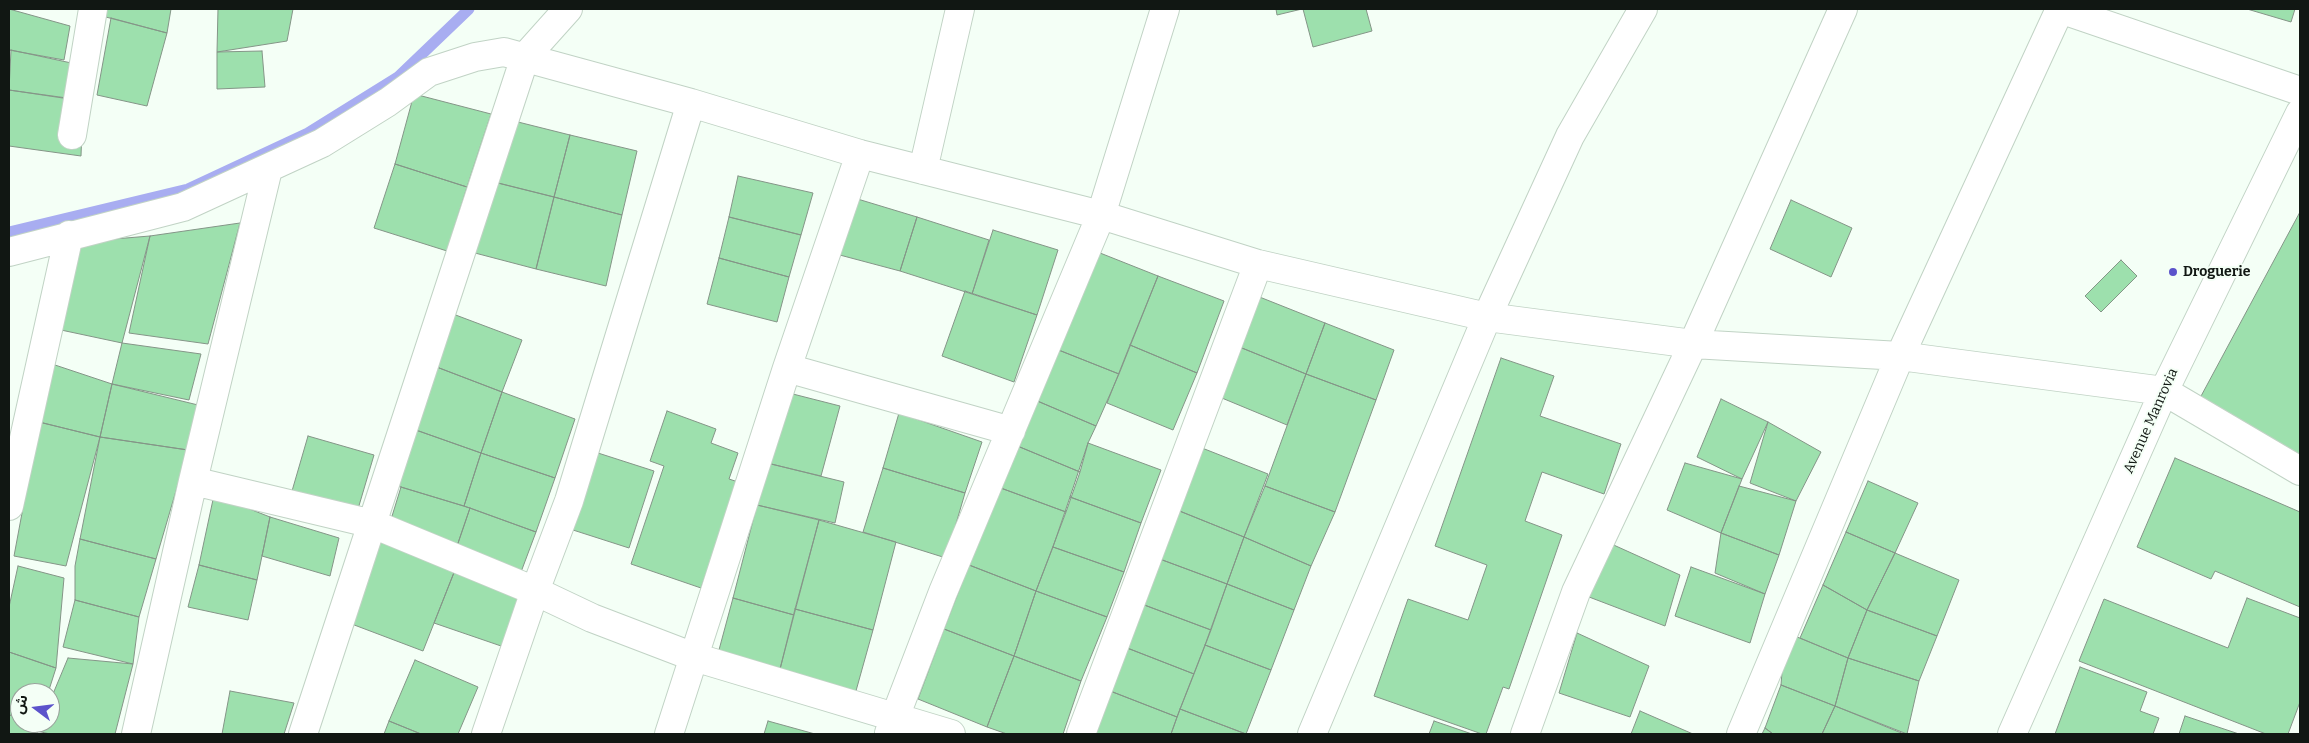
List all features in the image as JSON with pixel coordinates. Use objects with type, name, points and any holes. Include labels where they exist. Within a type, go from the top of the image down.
[{"type":"street","points":[[72,135],[93,9]]},
{"type":"street","points":[[303,734],[525,57],[568,9]]},
{"type":"street","points":[[923,170],[960,9]]},
{"type":"street","points":[[892,726],[943,592],[1101,215],[1165,9]]},
{"type":"street","points":[[1312,734],[1487,317],[1570,136],[1643,9]]},
{"type":"street","points":[[1525,734],[1576,592],[1693,344],[1843,9]]},
{"type":"street","points":[[1741,734],[1900,356],[2060,9],[2300,91]]},
{"type":"street","points":[[9,252],[69,235],[184,207],[322,143],[388,102],[429,72],[475,57],[504,52],[691,103],[860,154],[1101,215],[1258,264],[1487,317],[1693,344],[1900,356],[2164,391],[2300,471]]},
{"type":"street","points":[[486,734],[535,591],[569,501],[691,103]]},
{"type":"street","name":"Avenue Manrovia","points":[[2012,734],[2164,391],[2300,113]]},
{"type":"street","points":[[669,734],[787,368],[860,154]]},
{"type":"street","points":[[136,734],[193,481],[268,169]]},
{"type":"street","points":[[9,506],[69,235]]},
{"type":"street","points":[[1081,734],[1258,264]]},
{"type":"street","points":[[787,368],[1011,431]]},
{"type":"street","points":[[193,481],[373,524],[535,591],[592,618],[694,657],[892,726],[950,734]]},
{"type":"building","points":[[9,9],[70,26],[64,60],[9,50]]},
{"type":"building","points":[[103,9],[171,9],[167,33],[102,16]]},
{"type":"building","points":[[218,9],[293,9],[287,41],[217,52]]},
{"type":"building","points":[[1276,9],[1302,9],[1277,15]]},
{"type":"building","points":[[1303,9],[1366,9],[1372,31],[1313,47]]},
{"type":"building","points":[[2247,9],[2295,9],[2291,22]]},
{"type":"building","points":[[111,18],[167,33],[147,106],[97,95]]},
{"type":"building","points":[[11,50],[76,64],[74,99],[9,90]]},
{"type":"building","points":[[262,51],[265,87],[217,89],[217,52]]},
{"type":"building","points":[[9,90],[83,101],[81,156],[9,146]]},
{"type":"building","points":[[414,94],[491,114],[467,187],[395,164]]},
{"type":"building","points":[[510,120],[570,135],[554,197],[494,182]]},
{"type":"building","points":[[570,135],[637,151],[622,215],[554,197]]},
{"type":"building","points":[[395,164],[467,187],[447,251],[374,228]]},
{"type":"building","points":[[738,176],[813,193],[801,235],[729,217]]},
{"type":"building","points":[[494,182],[554,197],[536,269],[475,253]]},
{"type":"building","points":[[554,197],[622,215],[606,286],[536,269]]},
{"type":"building","points":[[851,197],[917,217],[900,271],[836,254]]},
{"type":"building","points":[[1791,200],[1852,228],[1831,277],[1770,249]]},
{"type":"building","points":[[2300,212],[2300,461],[2200,398]]},
{"type":"building","points":[[729,217],[801,235],[789,277],[719,258]]},
{"type":"building","points":[[917,217],[989,240],[972,294],[900,271]]},
{"type":"building","points":[[240,223],[208,344],[129,333],[150,236]]},
{"type":"building","points":[[993,230],[1058,250],[1037,315],[972,294]]},
{"type":"building","points":[[150,236],[122,343],[61,330],[78,242]]},
{"type":"building","points":[[1095,251],[1158,276],[1119,374],[1056,349]]},
{"type":"building","points":[[719,258],[789,277],[777,322],[707,304]]},
{"type":"building","points":[[2121,260],[2137,276],[2101,312],[2085,296]]},
{"type":"building","points":[[1158,276],[1224,301],[1197,373],[1130,345]]},
{"type":"building","points":[[965,291],[1037,315],[1014,382],[942,356]]},
{"type":"building","points":[[1257,296],[1325,323],[1306,374],[1237,346]]},
{"type":"building","points":[[453,314],[522,340],[502,392],[434,366]]},
{"type":"building","points":[[1325,323],[1394,350],[1376,400],[1306,374]]},
{"type":"building","points":[[122,343],[201,354],[189,400],[112,384]]},
{"type":"building","points":[[1130,345],[1197,373],[1173,430],[1107,403]]},
{"type":"building","points":[[1237,346],[1306,374],[1287,425],[1217,396]]},
{"type":"building","points":[[1056,349],[1119,374],[1096,426],[1035,400]]},
{"type":"building","points":[[1501,358],[1554,376],[1540,416],[1621,444],[1604,494],[1542,472],[1525,521],[1562,535],[1509,689],[1503,687],[1486,734],[1482,734],[1374,696],[1408,599],[1468,620],[1487,565],[1435,546]]},
{"type":"building","points":[[52,364],[112,384],[100,437],[39,422]]},
{"type":"building","points":[[434,366],[502,392],[481,453],[413,429]]},
{"type":"building","points":[[1306,374],[1376,400],[1335,512],[1265,486]]},
{"type":"building","points":[[112,384],[198,405],[188,450],[100,437]]},
{"type":"building","points":[[502,392],[575,419],[555,478],[481,453]]},
{"type":"building","points":[[785,392],[840,406],[821,476],[767,463]]},
{"type":"building","points":[[1721,399],[1768,422],[1742,479],[1697,457]]},
{"type":"building","points":[[1035,400],[1096,426],[1088,443],[1080,472],[1015,445]]},
{"type":"building","points":[[667,411],[716,429],[711,443],[738,453],[729,479],[738,482],[701,588],[631,564],[664,466],[650,461]]},
{"type":"building","points":[[899,413],[982,442],[965,493],[883,468]]},
{"type":"building","points":[[39,422],[100,437],[66,566],[14,556]]},
{"type":"building","points":[[1768,422],[1821,452],[1796,501],[1750,483]]},
{"type":"building","points":[[413,429],[481,453],[464,506],[394,485]]},
{"type":"building","points":[[308,436],[374,455],[358,509],[292,491]]},
{"type":"building","points":[[100,437],[188,450],[156,559],[80,539]]},
{"type":"building","points":[[1088,443],[1161,470],[1141,523],[1070,497]]},
{"type":"building","points":[[1015,445],[1080,472],[1066,512],[998,487]]},
{"type":"building","points":[[1202,448],[1268,474],[1244,537],[1177,510]]},
{"type":"building","points":[[481,453],[555,478],[536,532],[464,506]]},
{"type":"building","points":[[598,453],[654,471],[629,548],[573,530]]},
{"type":"building","points":[[2175,458],[2300,512],[2300,607],[2215,571],[2211,579],[2137,547]]},
{"type":"building","points":[[767,463],[844,482],[835,523],[757,505]]},
{"type":"building","points":[[1685,463],[1742,479],[1721,533],[1667,510]]},
{"type":"building","points":[[883,468],[965,493],[946,558],[863,532]]},
{"type":"building","points":[[1868,481],[1918,503],[1895,553],[1846,532]]},
{"type":"building","points":[[1265,486],[1335,512],[1311,566],[1244,537]]},
{"type":"building","points":[[1739,486],[1796,501],[1779,555],[1721,533]]},
{"type":"building","points":[[401,487],[470,508],[456,549],[389,526]]},
{"type":"building","points":[[998,487],[1066,512],[1036,591],[969,565]]},
{"type":"building","points":[[214,495],[270,517],[257,580],[199,565]]},
{"type":"building","points":[[1070,497],[1141,523],[1124,572],[1053,547]]},
{"type":"building","points":[[757,505],[819,520],[794,615],[733,598]]},
{"type":"building","points":[[470,508],[536,532],[521,572],[456,549]]},
{"type":"building","points":[[1177,510],[1244,537],[1227,584],[1157,558]]},
{"type":"building","points":[[270,517],[339,538],[330,576],[262,556]]},
{"type":"building","points":[[819,520],[896,542],[873,630],[795,609]]},
{"type":"building","points":[[1846,532],[1895,553],[1867,610],[1823,585]]},
{"type":"building","points":[[1721,533],[1779,555],[1765,594],[1715,573]]},
{"type":"building","points":[[1244,537],[1311,566],[1294,610],[1227,584]]},
{"type":"building","points":[[80,539],[156,559],[139,617],[75,600],[75,566]]},
{"type":"building","points":[[380,541],[455,570],[423,651],[349,623]]},
{"type":"building","points":[[1607,542],[1680,575],[1665,626],[1576,592]]},
{"type":"building","points":[[1053,547],[1124,572],[1107,617],[1036,591]]},
{"type":"building","points":[[1895,553],[1959,580],[1937,636],[1867,610]]},
{"type":"building","points":[[1157,558],[1227,584],[1211,630],[1139,603]]},
{"type":"building","points":[[199,565],[257,580],[248,620],[188,607]]},
{"type":"building","points":[[969,565],[1036,591],[1014,656],[944,629]]},
{"type":"building","points":[[18,566],[64,578],[56,668],[9,652],[9,607]]},
{"type":"building","points":[[1691,567],[1765,594],[1750,643],[1675,616]]},
{"type":"building","points":[[455,570],[523,592],[504,647],[434,623]]},
{"type":"building","points":[[1227,584],[1294,610],[1271,670],[1205,645]]},
{"type":"building","points":[[1823,585],[1867,610],[1848,658],[1800,638]]},
{"type":"building","points":[[1036,591],[1107,617],[1081,681],[1014,656]]},
{"type":"building","points":[[733,598],[794,615],[778,677],[716,661]]},
{"type":"building","points":[[2247,598],[2300,618],[2300,702],[2288,734],[2266,734],[2079,661],[2104,599],[2228,648]]},
{"type":"building","points":[[75,600],[139,617],[133,664],[63,647]]},
{"type":"building","points":[[1139,603],[1211,630],[1194,674],[1122,646]]},
{"type":"building","points":[[795,609],[873,630],[854,698],[778,677]]},
{"type":"building","points":[[1867,610],[1937,636],[1919,681],[1848,658]]},
{"type":"building","points":[[944,629],[1014,656],[987,727],[918,699]]},
{"type":"building","points":[[1785,632],[1848,658],[1835,706],[1781,685]]},
{"type":"building","points":[[1577,633],[1649,666],[1630,717],[1559,693]]},
{"type":"building","points":[[1205,645],[1271,670],[1246,734],[1180,709]]},
{"type":"building","points":[[1122,646],[1194,674],[1177,717],[1105,689]]},
{"type":"building","points":[[9,652],[56,668],[51,683],[10,683],[9,715]]},
{"type":"building","points":[[1014,656],[1081,681],[1063,734],[1007,734],[987,727]]},
{"type":"building","points":[[68,658],[133,664],[115,734],[46,733],[60,733],[60,683],[58,683]]},
{"type":"building","points":[[1848,658],[1919,681],[1907,734],[1835,706]]},
{"type":"building","points":[[415,660],[478,687],[458,734],[421,734],[389,721]]},
{"type":"building","points":[[2080,667],[2147,692],[2140,711],[2159,718],[2153,734],[2055,734]]},
{"type":"building","points":[[1781,685],[1835,706],[1822,734],[1773,734],[1765,728]]},
{"type":"building","points":[[1105,689],[1177,717],[1171,734],[1088,734]]},
{"type":"building","points":[[230,691],[294,703],[284,734],[222,734]]},
{"type":"building","points":[[1835,706],[1904,734],[1822,734]]},
{"type":"building","points":[[1180,709],[1246,734],[1171,734]]},
{"type":"building","points":[[1640,711],[1693,734],[1631,734]]},
{"type":"building","points":[[9,715],[10,733],[37,733],[37,734],[9,734]]},
{"type":"building","points":[[2185,716],[2239,734],[2179,734]]},
{"type":"building","points":[[389,721],[421,734],[384,734]]},
{"type":"building","points":[[768,721],[815,734],[764,734]]},
{"type":"building","points":[[1434,721],[1472,734],[1429,734]]},
{"type":"building","points":[[1765,728],[1773,734],[1762,734]]},
{"type":"waterway","points":[[9,232],[188,189],[308,133],[398,77],[469,9]]},
{"type":"place","name":"Droguerie","points":[[2173,272]]}]
